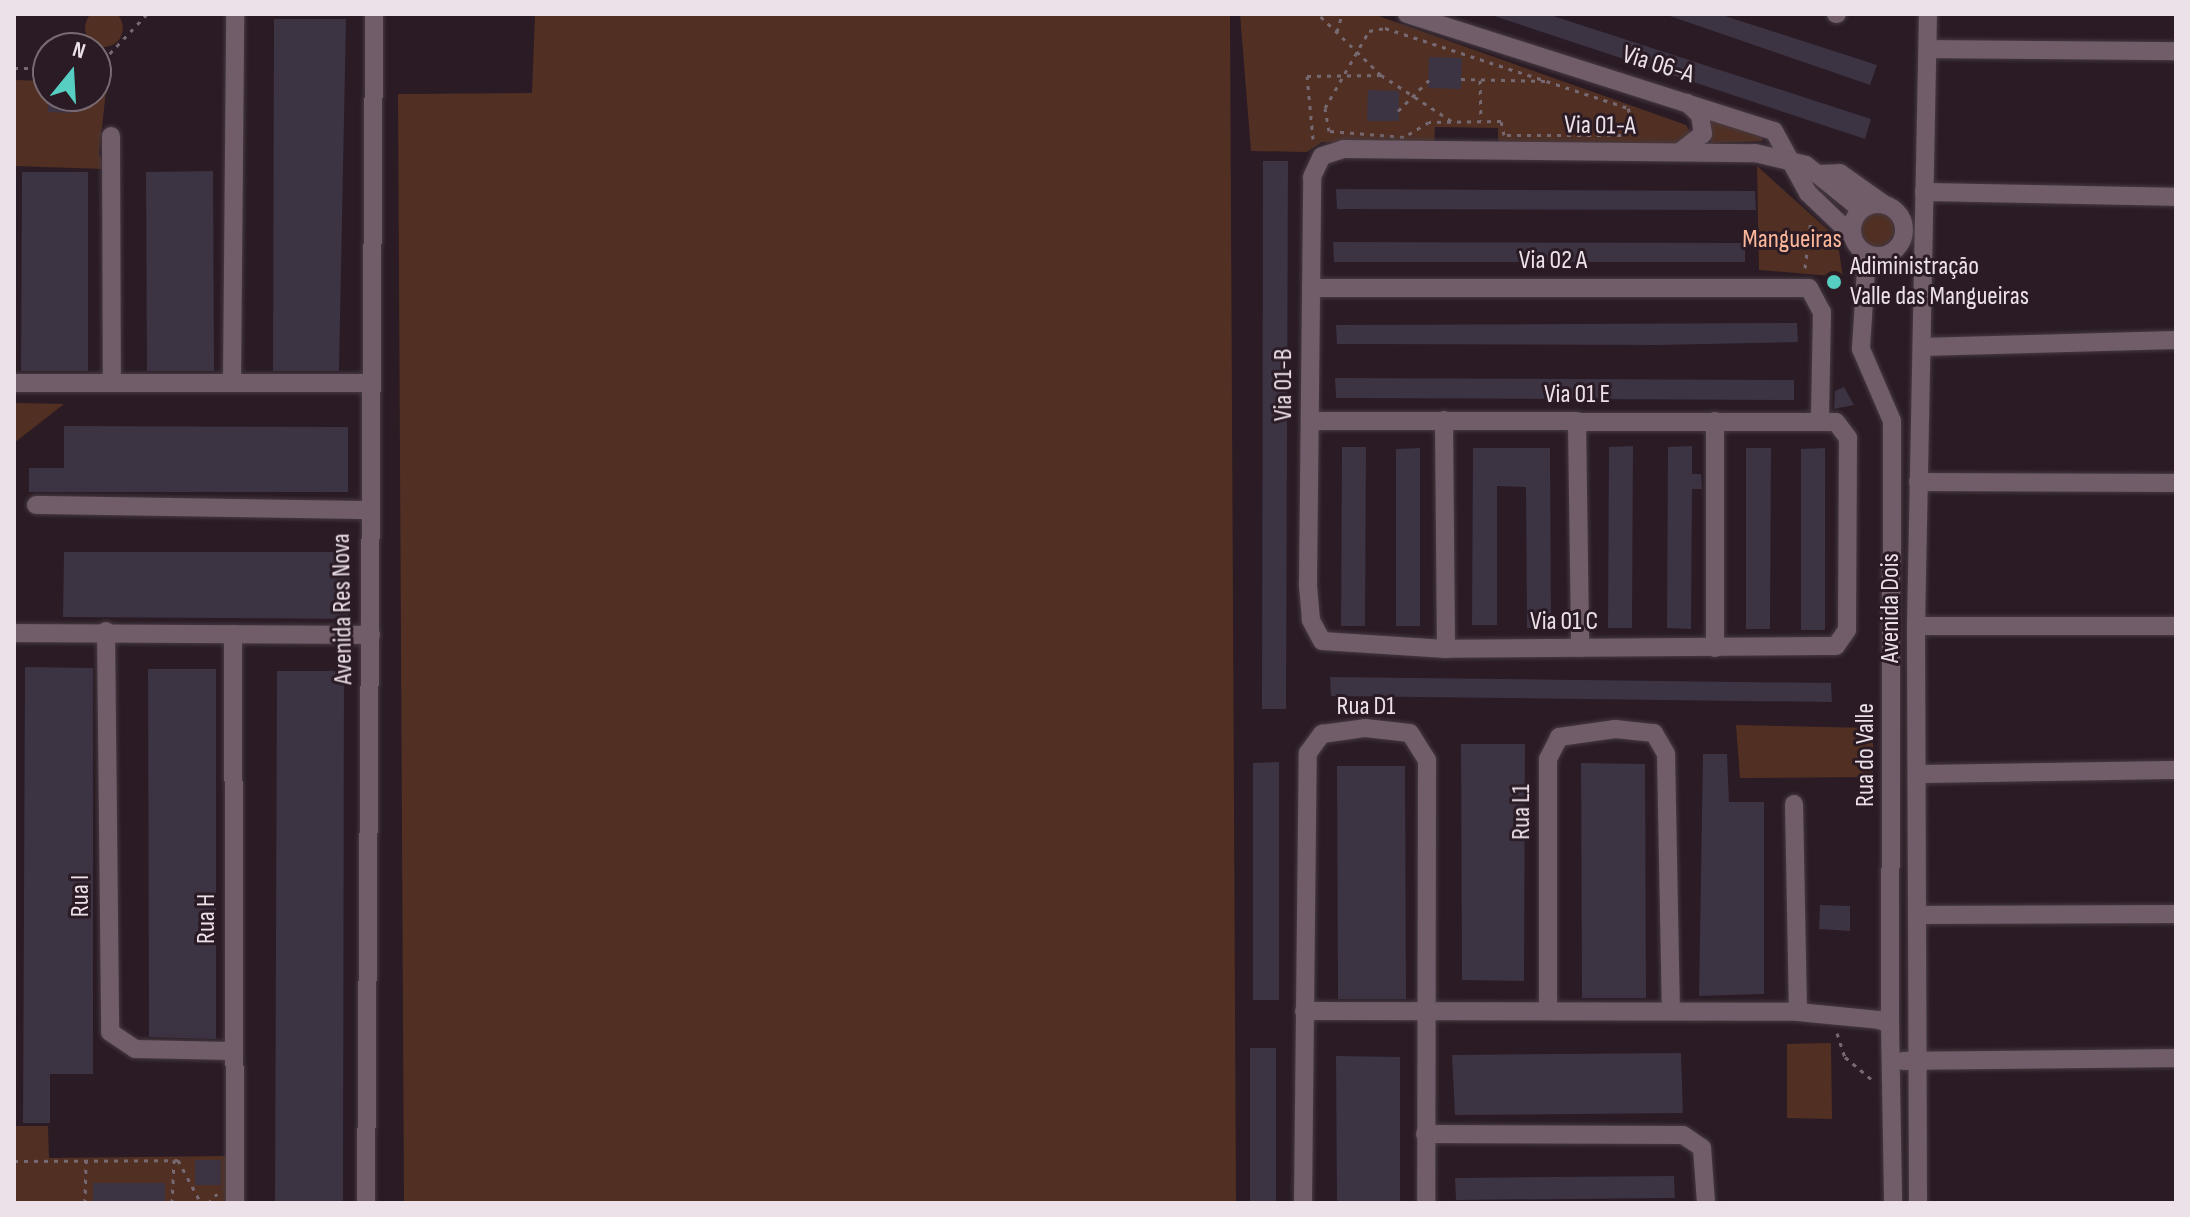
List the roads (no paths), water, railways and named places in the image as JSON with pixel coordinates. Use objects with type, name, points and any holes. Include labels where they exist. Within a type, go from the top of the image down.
[{"type":"street","points":[[232,383],[235,14]]},
{"type":"street","name":"Avenida Res Nova","points":[[366,1203],[371,635],[368,510],[374,14]]},
{"type":"street","name":"Via 06-A","points":[[1407,14],[1774,131],[1793,160],[1817,174],[1840,173],[1876,205]]},
{"type":"street","name":"Avenida Dois","points":[[1918,1203],[1915,1061],[1918,915],[1916,626],[1928,14]]},
{"type":"street","points":[[1929,49],[2176,51]]},
{"type":"street","points":[[1678,153],[1703,134],[1700,115],[1686,102]]},
{"type":"street","points":[[111,136],[112,383]]},
{"type":"street","name":"Via 01-A","points":[[1314,166],[1343,149],[1678,153],[1793,160]]},
{"type":"street","points":[[1793,160],[1808,193],[1852,235],[1867,255],[1885,256],[1903,239],[1903,222],[1876,205],[1855,217],[1852,235]]},
{"type":"street","name":"Via 01-B","points":[[1309,604],[1314,166]]},
{"type":"street","points":[[1924,192],[2176,197]]},
{"type":"street","name":"Rua do Valle","points":[[1867,255],[1861,355],[1892,421],[1890,1024],[1893,1203]]},
{"type":"street","name":"Via 02 A","points":[[1311,288],[1799,286],[1821,300],[1820,421]]},
{"type":"street","points":[[1922,347],[2176,340]]},
{"type":"street","points":[[14,383],[371,383]]},
{"type":"street","points":[[1444,420],[1446,649]]},
{"type":"street","name":"Via 01 E","points":[[1310,421],[1820,421],[1842,426],[1848,438],[1844,640]]},
{"type":"street","points":[[1577,421],[1580,648]]},
{"type":"street","points":[[1715,421],[1715,648]]},
{"type":"street","points":[[1918,482],[2176,483]]},
{"type":"street","points":[[36,505],[368,510]]},
{"type":"street","name":"Via 01 C","points":[[1309,604],[1317,636],[1331,645],[1446,649],[1829,648],[1844,640]]},
{"type":"street","points":[[1916,626],[2176,626]]},
{"type":"street","points":[[14,633],[106,631],[371,635]]},
{"type":"street","name":"Rua I","points":[[106,631],[110,1032],[135,1049],[232,1051]]},
{"type":"street","name":"Rua H","points":[[233,634],[232,1051],[235,1203]]},
{"type":"street","name":"Rua D1","points":[[1303,1203],[1309,747],[1322,734],[1365,728],[1410,733],[1427,760],[1426,1203]]},
{"type":"street","name":"Rua L1","points":[[1548,1011],[1553,743],[1578,731],[1646,731],[1666,754],[1671,1011]]},
{"type":"street","points":[[1918,774],[2176,770]]},
{"type":"street","points":[[1794,804],[1798,1012]]},
{"type":"street","points":[[1918,915],[2176,914]]},
{"type":"street","points":[[1304,1011],[1798,1012],[1890,1024]]},
{"type":"street","points":[[1892,1061],[2176,1058]]},
{"type":"street","points":[[1425,1134],[1683,1135],[1702,1148],[1706,1203]]},
{"type":"place","name":"Adiministração Valle das Mangueiras","points":[[1834,282]]},
{"type":"park label","name":"Mangueiras","points":[[1792,240]]}]
